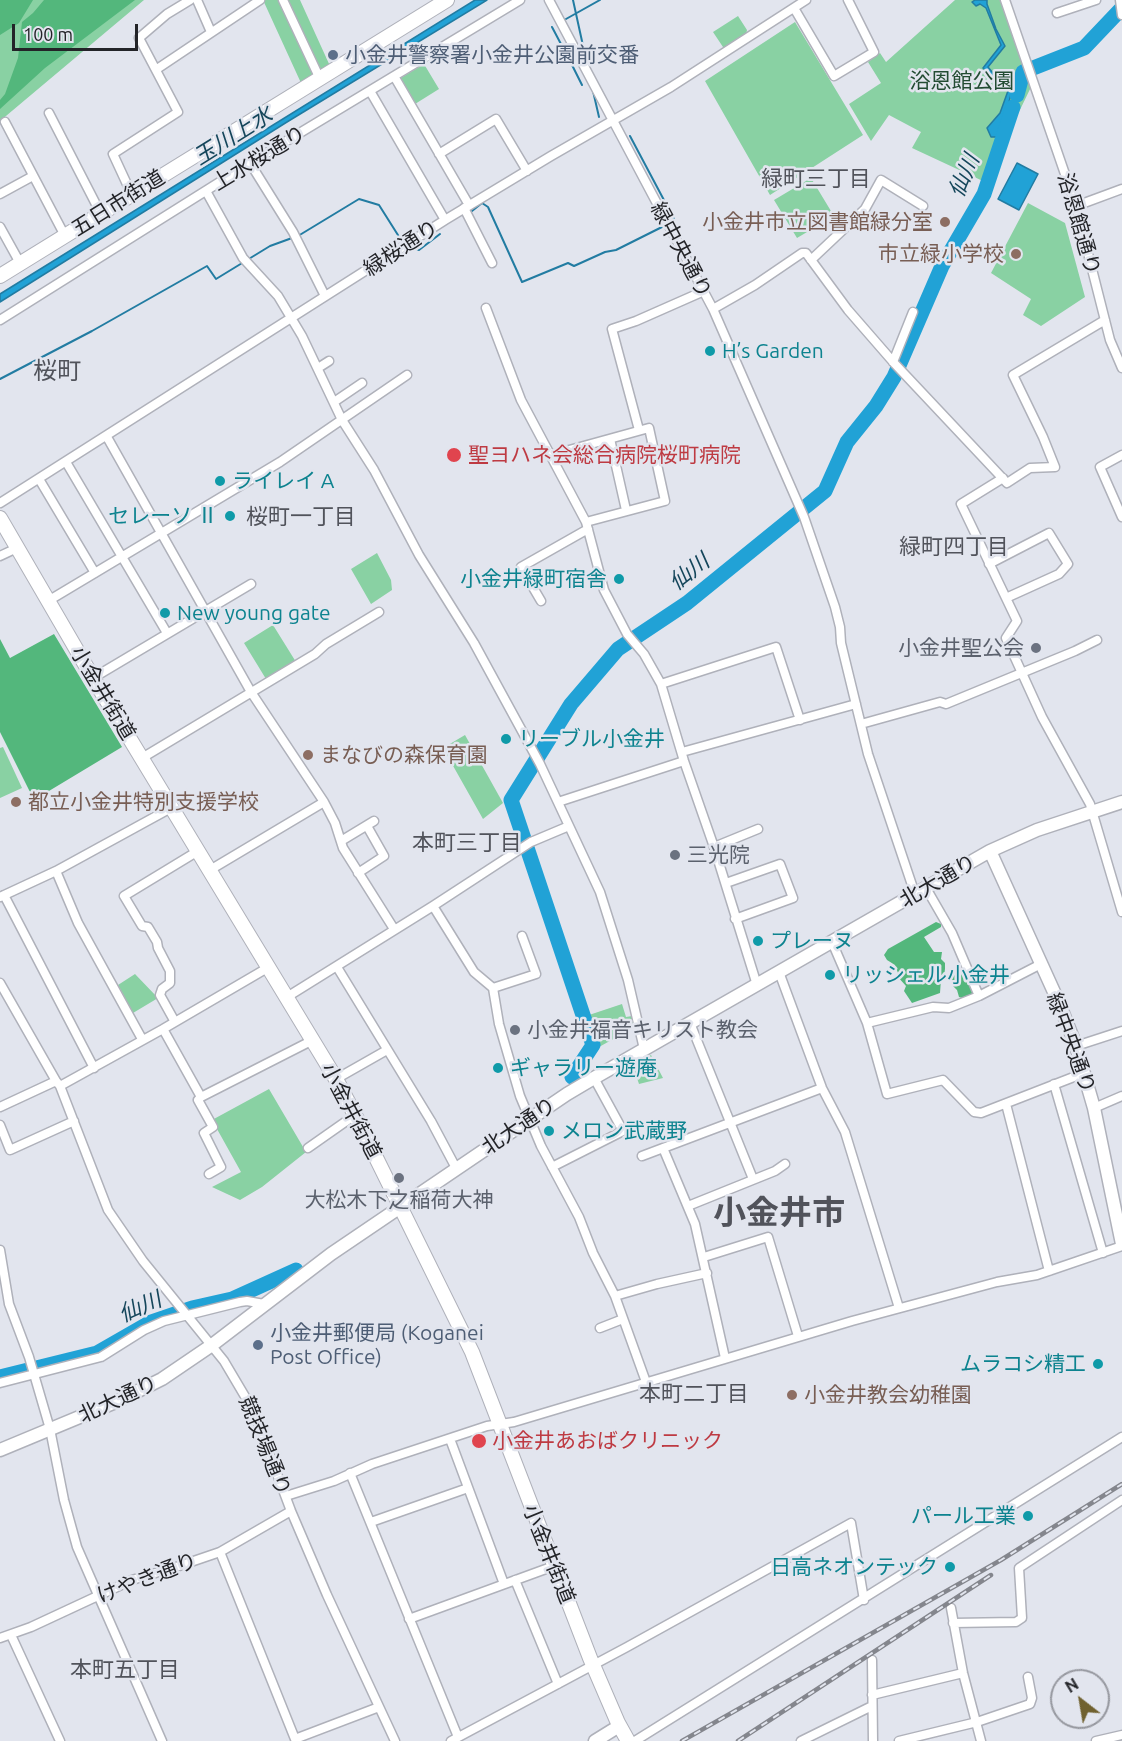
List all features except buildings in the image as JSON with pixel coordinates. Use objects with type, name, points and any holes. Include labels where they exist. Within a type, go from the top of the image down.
[{"type":"main road","name":"五日市街道","points":[[0,276],[447,0]]},
{"type":"main road","name":"小金井街道","points":[[0,518],[93,678],[336,1078],[355,1115],[472,1352],[593,1665],[613,1728],[628,1741]]},
{"type":"street","points":[[132,195],[113,154],[178,112],[139,38],[167,14],[190,0]]},
{"type":"street","points":[[197,0],[211,32]]},
{"type":"street","points":[[157,69],[260,0]]},
{"type":"street","points":[[283,0],[320,79]]},
{"type":"street","name":"上水桜通り","points":[[0,320],[206,190],[520,0]]},
{"type":"street","name":"緑中央通り","points":[[549,0],[704,291],[804,517],[835,607],[856,704]]},
{"type":"street","name":"緑桜通り","points":[[0,503],[445,220],[724,54],[794,5],[806,0]]},
{"type":"street","points":[[794,5],[834,76],[874,52],[848,0]]},
{"type":"street","name":"浴恩館通り","points":[[1005,0],[1076,206],[1110,340],[1122,368]]},
{"type":"street","points":[[1057,14],[1096,0]]},
{"type":"street","points":[[1120,0],[1122,15]]},
{"type":"street","points":[[394,76],[467,207],[492,264]]},
{"type":"street","points":[[370,91],[445,220]]},
{"type":"street","points":[[49,113],[101,214]]},
{"type":"street","points":[[439,154],[496,119],[527,171]]},
{"type":"street","points":[[5,122],[65,236]]},
{"type":"street","points":[[250,163],[294,236],[325,296]]},
{"type":"street","points":[[0,194],[33,176]]},
{"type":"street","points":[[811,260],[865,209],[881,180],[923,206]]},
{"type":"street","points":[[1076,206],[1122,189]]},
{"type":"street","points":[[206,190],[245,260],[278,296],[291,318],[342,420],[374,470],[419,555],[474,643],[540,764],[600,892],[628,980],[644,1049]]},
{"type":"street","points":[[0,227],[20,263]]},
{"type":"street","points":[[712,309],[755,285],[802,253],[806,254],[848,310],[894,363],[1007,483],[1030,468],[1055,467],[1013,375],[1105,320]]},
{"type":"street","points":[[639,430],[612,329],[704,291]]},
{"type":"street","points":[[486,308],[520,400],[587,526],[604,590],[627,634],[644,654],[661,684],[757,985]]},
{"type":"street","points":[[894,363],[913,312]]},
{"type":"street","points":[[318,368],[329,361]]},
{"type":"street","points":[[48,601],[280,462],[407,375]]},
{"type":"street","points":[[334,402],[362,383]]},
{"type":"street","points":[[541,601],[521,567],[587,526],[626,510],[665,501],[649,428],[551,455]]},
{"type":"street","points":[[107,437],[251,692],[324,802],[358,873],[394,929]]},
{"type":"street","points":[[610,439],[626,510]]},
{"type":"street","points":[[1122,455],[1100,467],[1122,517]]},
{"type":"street","points":[[66,462],[167,633]]},
{"type":"street","points":[[1003,478],[961,504],[1017,621],[1006,638],[1042,717],[1076,777],[1092,813],[1122,912]]},
{"type":"street","points":[[39,479],[95,573]]},
{"type":"street","points":[[989,564],[1049,533],[1068,564],[1059,574],[1006,598]]},
{"type":"street","points":[[0,556],[17,548]]},
{"type":"street","points":[[93,678],[204,611],[247,588]]},
{"type":"street","points":[[142,758],[315,654],[326,644],[379,612]]},
{"type":"street","points":[[861,724],[940,702],[946,704],[1097,640]]},
{"type":"street","points":[[661,684],[776,647],[800,720]]},
{"type":"street","points":[[558,802],[683,756],[856,704],[868,754],[920,891],[952,933],[979,996]]},
{"type":"street","points":[[210,870],[324,802]]},
{"type":"street","name":"北大通り","points":[[0,1450],[118,1401],[162,1379],[212,1346],[316,1263],[399,1206],[529,1119],[644,1049],[990,851],[1037,830],[1122,802]]},
{"type":"street","points":[[94,1068],[2,896],[56,871],[171,808]]},
{"type":"street","points":[[341,841],[370,824],[384,856],[358,873]]},
{"type":"street","points":[[287,998],[434,906],[521,848],[569,826]]},
{"type":"street","points":[[714,846],[758,829]]},
{"type":"street","points":[[175,1022],[160,995],[162,989],[170,983],[170,972],[148,927],[142,926],[124,896],[198,850]]},
{"type":"street","name":"緑中央通り","points":[[990,851],[1076,1046],[1094,1108],[1122,1245]]},
{"type":"street","points":[[726,883],[780,864],[793,898],[735,919]]},
{"type":"street","points":[[56,871],[78,923],[142,1039]]},
{"type":"street","points":[[434,906],[474,972],[493,988],[513,1076],[529,1119],[615,1296],[646,1382]]},
{"type":"street","points":[[493,988],[536,974],[522,936]]},
{"type":"street","points":[[832,942],[867,1023],[887,1094],[943,1080],[974,1112],[981,1113],[1084,1073]]},
{"type":"street","points":[[867,1023],[933,1007],[949,1008],[979,996],[1041,964]]},
{"type":"street","points":[[0,1107],[94,1068],[268,967]]},
{"type":"street","points":[[337,967],[431,1121],[456,1168]]},
{"type":"street","points":[[779,972],[822,1088],[845,1132],[899,1308]]},
{"type":"street","name":"競技場通り","points":[[0,982],[3,996],[58,1083],[108,1210],[129,1242],[234,1376],[258,1418],[291,1511],[327,1595],[395,1741]]},
{"type":"street","points":[[690,1023],[753,1179]]},
{"type":"street","points":[[163,1029],[201,1097]]},
{"type":"street","points":[[1076,1046],[1122,1030]]},
{"type":"street","points":[[209,1174],[221,1167],[204,1132],[213,1127],[198,1100],[313,1040]]},
{"type":"street","points":[[336,1078],[387,1050]]},
{"type":"street","points":[[552,1167],[623,1131],[594,1078]]},
{"type":"street","points":[[1054,1084],[1102,1253]]},
{"type":"street","points":[[642,1156],[822,1088]]},
{"type":"street","points":[[1094,1108],[1122,1096]]},
{"type":"street","points":[[1006,1104],[1049,1271]]},
{"type":"street","points":[[308,1148],[355,1115]]},
{"type":"street","points":[[0,1125],[10,1150],[74,1121]]},
{"type":"street","points":[[663,1148],[695,1224],[725,1358]]},
{"type":"street","points":[[688,1206],[776,1170],[785,1164]]},
{"type":"street","points":[[704,1257],[768,1238],[798,1336]]},
{"type":"street","points":[[286,1496],[334,1481],[372,1464],[450,1438],[514,1422],[798,1336],[997,1282],[1049,1271],[1122,1245]]},
{"type":"street","points":[[0,1250],[9,1304],[33,1371],[50,1429],[74,1538],[162,1741]]},
{"type":"street","points":[[615,1296],[706,1273]]},
{"type":"street","points":[[0,1383],[33,1371],[101,1357],[144,1330],[164,1321],[247,1301],[264,1304]]},
{"type":"street","points":[[600,1328],[623,1319]]},
{"type":"street","points":[[635,1741],[1122,1437]]},
{"type":"street","points":[[450,1438],[504,1584]]},
{"type":"street","points":[[350,1473],[454,1739],[851,1523],[864,1600]]},
{"type":"street","points":[[371,1522],[468,1488]]},
{"type":"street","points":[[952,1623],[1016,1622],[1022,1618],[1019,1568],[1122,1500]]},
{"type":"street","name":"けやき通り","points":[[0,1638],[32,1627],[132,1580],[220,1551],[291,1511]]},
{"type":"street","points":[[220,1551],[295,1739],[379,1707]]},
{"type":"street","points":[[409,1619],[554,1566]]},
{"type":"street","points":[[515,1580],[558,1684]]},
{"type":"street","points":[[951,1608],[963,1673],[981,1741]]},
{"type":"street","points":[[11,1635],[60,1741]]},
{"type":"street","points":[[873,1660],[873,1741]]},
{"type":"street","points":[[872,1695],[963,1673]]},
{"type":"street","points":[[899,1741],[977,1722],[1030,1704],[1032,1698],[1028,1677]]},
{"type":"street","points":[[801,1741],[872,1706]]},
{"type":"street","points":[[595,1741],[613,1728]]},
{"type":"street","points":[[1096,1741],[1122,1735]]},
{"type":"green space","points":[[0,0],[144,0],[0,121]]},
{"type":"green space","points":[[0,0],[33,0],[19,23],[0,35]]},
{"type":"green space","points":[[44,0],[135,0],[45,68],[0,109],[0,100],[5,94],[18,58],[22,22]]},
{"type":"green space","points":[[263,0],[300,0],[330,66],[301,83]]},
{"type":"green space","name":"浴恩館公園","points":[[955,0],[1003,0],[1032,85],[985,182],[912,148],[921,132],[889,115],[871,141],[849,104],[881,83],[868,62],[880,53],[886,62]]},
{"type":"green space","points":[[738,16],[747,30],[746,35],[727,48],[723,47],[713,32]]},
{"type":"green space","points":[[795,22],[863,135],[770,195],[705,81]]},
{"type":"green space","points":[[424,64],[439,89],[415,104],[399,79]]},
{"type":"green space","points":[[811,178],[834,216],[797,238],[774,200]]},
{"type":"green space","points":[[1028,203],[1065,223],[1085,297],[1041,326],[1023,315],[1031,299],[991,273]]},
{"type":"green space","points":[[377,553],[391,580],[392,590],[371,604],[351,569]]},
{"type":"green space","points":[[273,625],[296,662],[266,679],[244,643]]},
{"type":"green space","points":[[54,634],[122,747],[34,800],[0,732],[0,639],[10,658]]},
{"type":"green space","points":[[465,735],[503,803],[483,819],[443,748]]},
{"type":"green space","points":[[3,747],[22,788],[0,798],[0,748]]},
{"type":"green space","points":[[936,922],[941,924],[941,927],[924,937],[934,952],[942,952],[941,959],[945,963],[945,969],[941,979],[940,993],[912,1003],[904,991],[906,986],[897,976],[895,965],[884,955],[888,949]]},
{"type":"green space","points":[[957,968],[969,980],[974,991],[972,996],[965,999],[959,997],[950,978],[951,971]]},
{"type":"green space","points":[[135,974],[158,998],[133,1013],[118,985]]},
{"type":"green space","points":[[622,1004],[626,1017],[632,1016],[635,1027],[599,1047],[589,1015]]},
{"type":"green space","points":[[651,1055],[663,1078],[639,1084],[633,1066]]},
{"type":"green space","points":[[269,1089],[306,1152],[262,1187],[240,1200],[212,1187],[241,1172],[212,1120]]},
{"type":"water","points":[[475,0],[487,0],[0,302],[0,294]]},
{"type":"water","points":[[987,0],[996,29],[1005,46],[988,67],[997,78],[1007,80],[1012,88],[1002,137],[991,137],[987,128],[1000,113],[1009,88],[1005,83],[996,82],[983,68],[1001,45],[986,8],[980,4],[976,6],[972,2]]},
{"type":"water","points":[[1017,163],[1038,174],[1019,210],[998,199]]},
{"type":"waterway","points":[[573,0],[587,64]]},
{"type":"waterway","points":[[566,19],[600,0]]},
{"type":"waterway","name":"仙川","points":[[1017,95],[1023,72],[1084,48],[1122,8]]},
{"type":"waterway","points":[[552,27],[562,46]]},
{"type":"waterway","points":[[570,61],[582,85]]},
{"type":"waterway","points":[[593,91],[599,117]]},
{"type":"waterway","name":"仙川","points":[[572,1077],[593,1045],[511,800],[571,704],[618,649],[687,603],[825,491],[847,442],[876,406],[894,377],[942,266],[984,194],[1013,107]]},
{"type":"waterway","points":[[630,136],[674,219]]},
{"type":"waterway","points":[[298,236],[359,199],[379,205],[403,243]]},
{"type":"waterway","points":[[472,211],[482,203],[488,207],[522,282],[568,263],[574,266],[605,252],[616,250],[662,227]]},
{"type":"waterway","points":[[410,246],[419,250],[440,234]]},
{"type":"waterway","points":[[0,379],[92,331],[207,266],[216,279],[270,246],[292,238]]},
{"type":"waterway","name":"仙川","points":[[0,1377],[97,1353],[151,1322],[192,1308],[232,1299],[296,1270]]},
{"type":"railway","points":[[682,1741],[1001,1560],[1122,1484]]},
{"type":"railway","points":[[738,1741],[991,1575]]},
{"type":"place","name":"小金井警察署小金井公園前交番","points":[[333,55]]},
{"type":"place","name":"小金井市立図書館緑分室","points":[[945,222]]},
{"type":"place","name":"市立緑小学校","points":[[1016,254]]},
{"type":"place","name":"H’s Garden","points":[[710,351]]},
{"type":"place","name":"聖ヨハネ会総合病院桜町病院","points":[[454,455]]},
{"type":"place","name":"ライレイ A","points":[[220,481]]},
{"type":"place","name":"セレーソ Ⅱ","points":[[230,516]]},
{"type":"place","name":"小金井緑町宿舎","points":[[619,579]]},
{"type":"place","name":"New young gate","points":[[165,613]]},
{"type":"place","name":"小金井聖公会","points":[[1036,648]]},
{"type":"place","name":"リーブル小金井","points":[[506,739]]},
{"type":"place","name":"まなびの森保育園","points":[[308,755]]},
{"type":"place","name":"都立小金井特別支援学校","points":[[16,802]]},
{"type":"place","name":"三光院","points":[[675,855]]},
{"type":"place","name":"プレーヌ","points":[[758,941]]},
{"type":"place","name":"リッシェル小金井","points":[[830,975]]},
{"type":"place","name":"小金井福音キリスト教会","points":[[515,1030]]},
{"type":"place","name":"ギャラリー遊庵","points":[[498,1068]]},
{"type":"place","name":"メロン武蔵野","points":[[549,1131]]},
{"type":"place","name":"大松木下之稲荷大神","points":[[399,1178]]},
{"type":"place","name":"小金井郵便局 (Koganei Post Office)","points":[[258,1345]]},
{"type":"place","name":"ムラコシ精工","points":[[1098,1364]]},
{"type":"place","name":"小金井教会幼稚園","points":[[792,1395]]},
{"type":"place","name":"小金井あおばクリニック","points":[[479,1441]]},
{"type":"place","name":"パール工業","points":[[1028,1516]]},
{"type":"place","name":"日高ネオンテック","points":[[950,1567]]},
{"type":"district","name":"緑町三丁目","points":[[816,179]]},
{"type":"district","name":"桜町","points":[[57,371]]},
{"type":"district","name":"桜町一丁目","points":[[301,517]]},
{"type":"district","name":"緑町四丁目","points":[[954,547]]},
{"type":"district","name":"本町三丁目","points":[[467,843]]},
{"type":"district","name":"小金井市","points":[[779,1213]]},
{"type":"district","name":"本町二丁目","points":[[694,1394]]},
{"type":"district","name":"本町五丁目","points":[[125,1670]]},
{"type":"water label","name":"玉川上水","points":[[233,136]]}]
